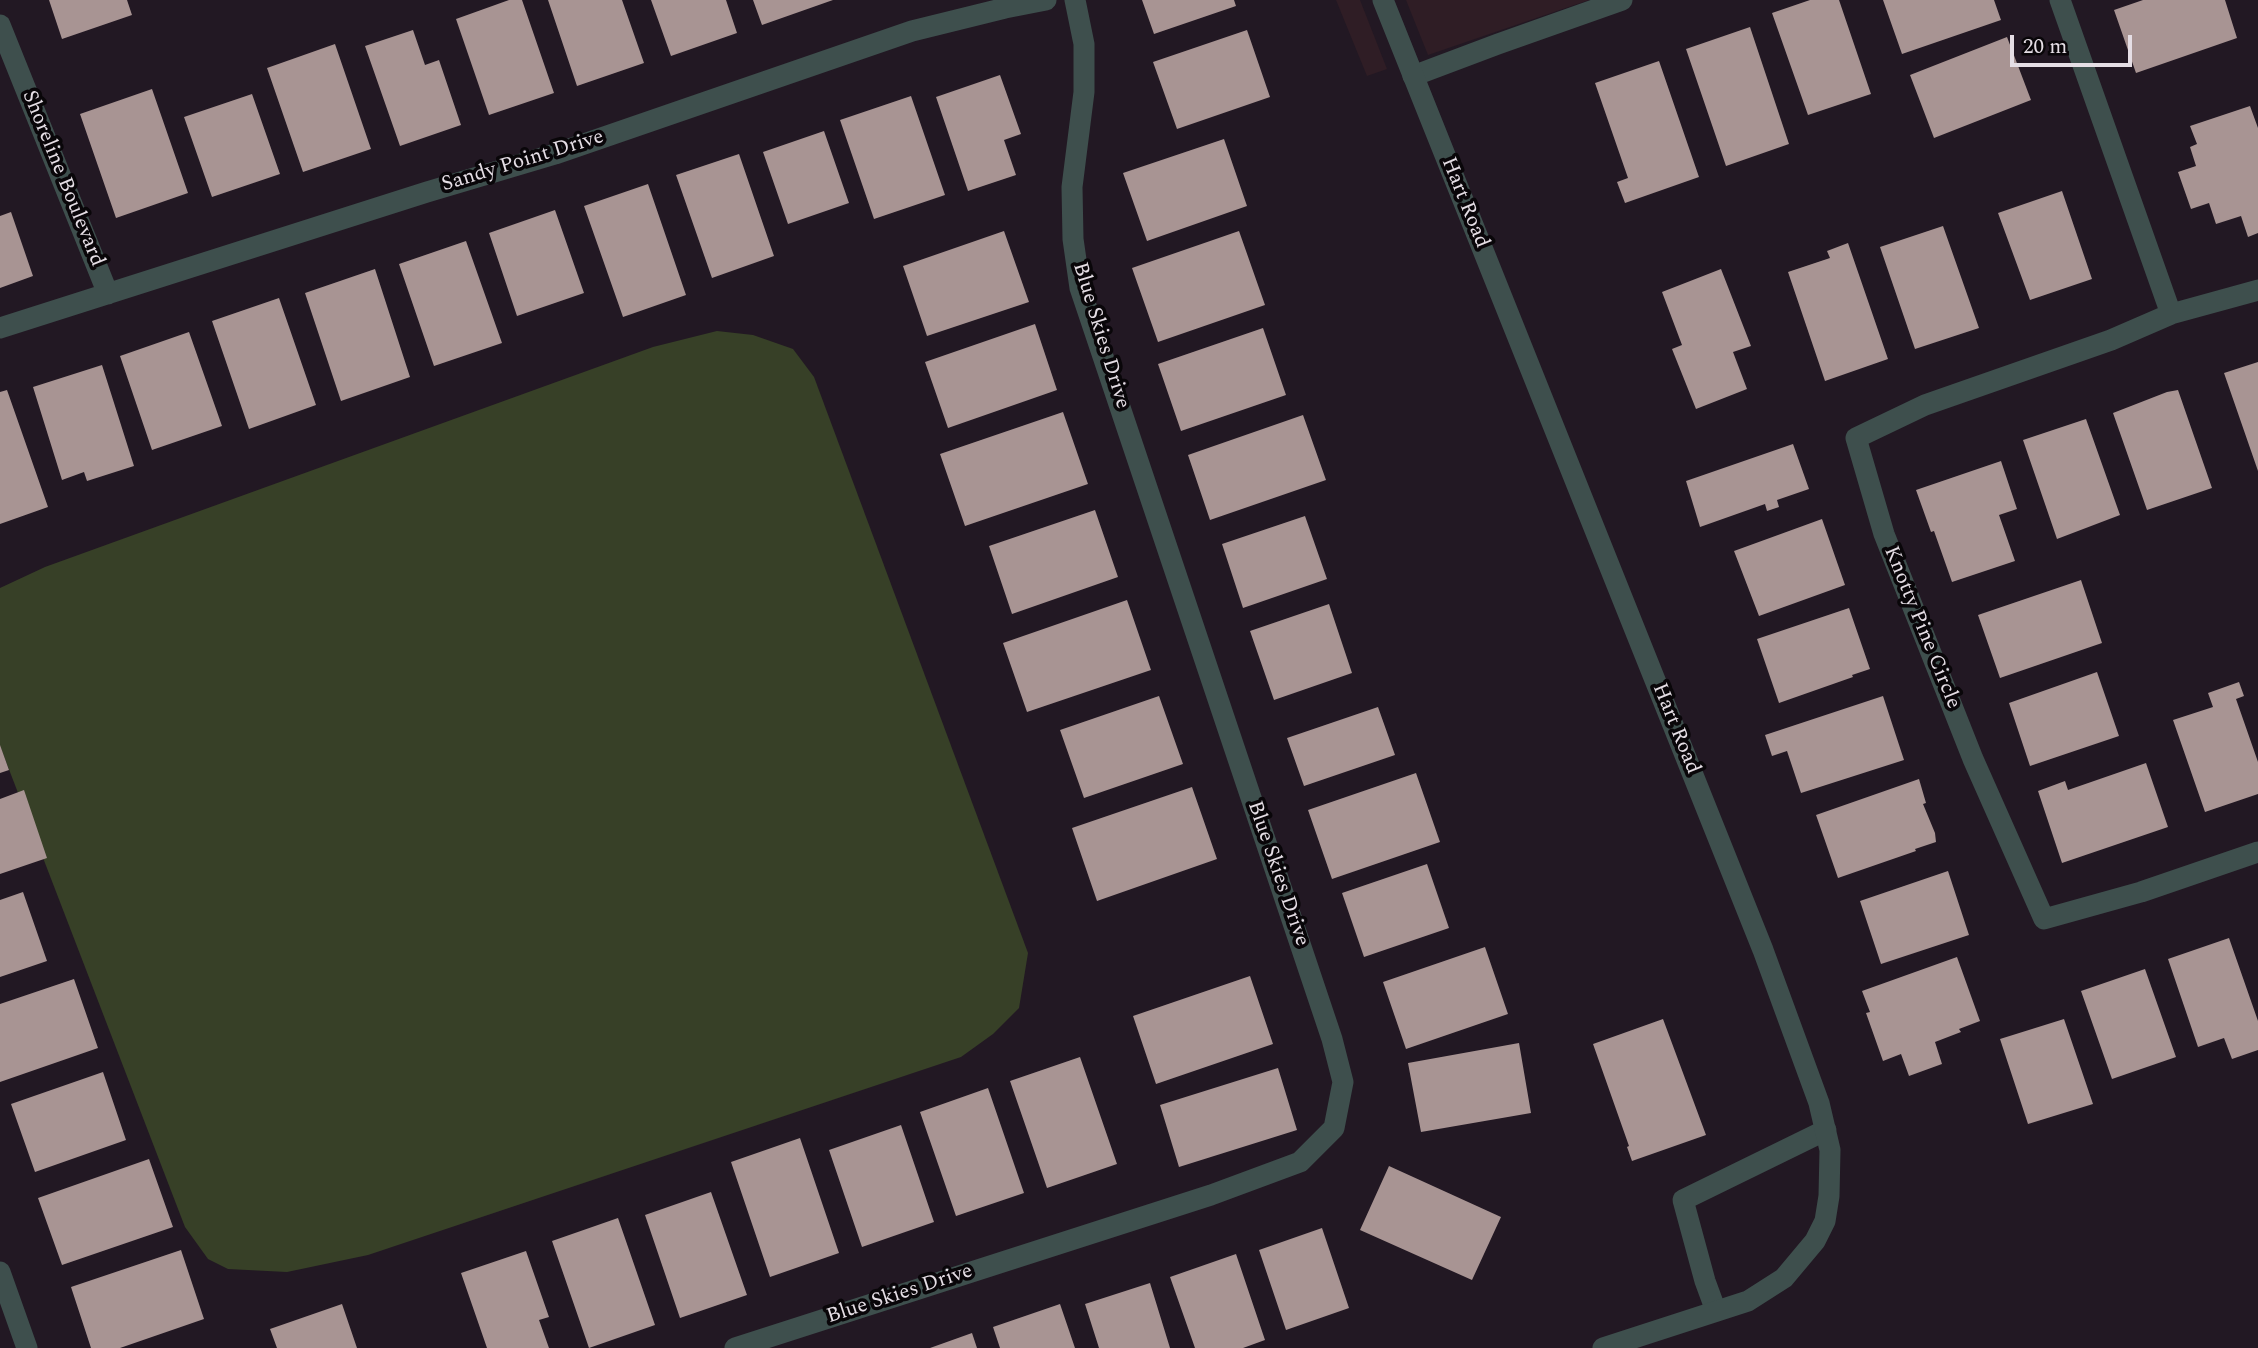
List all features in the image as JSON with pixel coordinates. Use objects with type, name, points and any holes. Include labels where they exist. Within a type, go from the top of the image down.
[{"type":"street","name":"Sandy Point Drive","points":[[0,328],[555,154],[912,31],[1046,0]]},
{"type":"street","name":"Blue Skies Drive","points":[[735,1348],[1236,1186],[1300,1162],[1335,1128],[1343,1082],[1332,1039],[1080,288],[1073,239],[1072,187],[1084,92],[1084,44],[1075,0]]},
{"type":"street","name":"Hart Road","points":[[1382,0],[1763,950],[1819,1103],[1830,1150],[1829,1196],[1825,1221],[1815,1241],[1784,1278],[1748,1301],[1603,1348]]},
{"type":"street","points":[[1413,76],[1622,0]]},
{"type":"street","points":[[2060,0],[2171,314]]},
{"type":"street","name":"Shoreline Boulevard","points":[[0,25],[108,294]]},
{"type":"street","name":"Knotty Pine Circle","points":[[2258,290],[2171,314],[2111,340],[1925,405],[1856,439],[1884,534],[1973,759],[2044,919],[2141,892],[2258,852]]},
{"type":"street","points":[[1716,1311],[1683,1199],[1826,1130]]},
{"type":"street","points":[[0,1272],[27,1348]]},
{"type":"shaded area","points":[[1336,0],[1360,0],[1387,69],[1367,76]]},
{"type":"shaded area","points":[[1406,0],[1589,0],[1428,55]]},
{"type":"green space","points":[[717,331],[753,335],[793,349],[814,377],[1028,953],[1019,1008],[993,1034],[961,1057],[368,1255],[287,1272],[228,1269],[208,1259],[185,1227],[0,746],[0,588],[45,567],[653,347]]},
{"type":"building","points":[[49,0],[127,0],[132,15],[62,39]]},
{"type":"building","points":[[509,0],[522,0],[554,93],[489,115],[456,19]]},
{"type":"building","points":[[548,0],[622,0],[644,63],[577,86]]},
{"type":"building","points":[[651,0],[726,0],[737,33],[671,56]]},
{"type":"building","points":[[753,0],[833,0],[762,25]]},
{"type":"building","points":[[1142,0],[1234,0],[1236,6],[1154,34]]},
{"type":"building","points":[[1810,0],[1839,0],[1871,94],[1808,115],[1772,13]]},
{"type":"building","points":[[1883,0],[1994,0],[2001,20],[1902,54]]},
{"type":"building","points":[[2143,0],[2225,0],[2237,38],[2136,73],[2114,10]]},
{"type":"building","points":[[1750,27],[1789,144],[1726,166],[1686,49]]},
{"type":"building","points":[[413,30],[425,65],[439,60],[461,125],[400,146],[365,46]]},
{"type":"building","points":[[1247,30],[1270,97],[1177,129],[1153,62]]},
{"type":"building","points":[[2007,37],[2031,100],[1934,138],[1910,75]]},
{"type":"building","points":[[335,44],[371,149],[303,172],[267,68]]},
{"type":"building","points":[[1659,61],[1699,177],[1625,203],[1617,182],[1628,178],[1595,83]]},
{"type":"building","points":[[1000,75],[1021,134],[1004,140],[1016,175],[968,191],[936,97]]},
{"type":"building","points":[[152,89],[188,193],[116,218],[80,114]]},
{"type":"building","points":[[252,94],[280,174],[212,197],[184,117]]},
{"type":"building","points":[[911,96],[945,195],[874,219],[840,120]]},
{"type":"building","points":[[2250,106],[2258,128],[2258,233],[2248,237],[2241,216],[2216,224],[2209,203],[2191,209],[2178,172],[2196,166],[2190,147],[2197,144],[2190,126]]},
{"type":"building","points":[[824,131],[849,203],[788,224],[763,152]]},
{"type":"building","points":[[1224,139],[1247,206],[1147,241],[1123,173]]},
{"type":"building","points":[[739,154],[774,256],[712,278],[676,175]]},
{"type":"building","points":[[648,184],[686,295],[623,317],[584,206]]},
{"type":"building","points":[[2062,191],[2092,279],[2030,300],[1998,213]]},
{"type":"building","points":[[555,210],[584,293],[517,316],[489,233]]},
{"type":"building","points":[[11,212],[33,276],[0,288],[0,216]]},
{"type":"building","points":[[1943,226],[1979,328],[1915,349],[1880,247]]},
{"type":"building","points":[[1004,231],[1029,302],[927,336],[903,266]]},
{"type":"building","points":[[1239,231],[1265,305],[1158,342],[1132,268]]},
{"type":"building","points":[[466,241],[502,343],[434,366],[399,264]]},
{"type":"building","points":[[1848,243],[1888,359],[1825,381],[1788,272],[1830,258],[1827,251]]},
{"type":"building","points":[[375,269],[410,377],[341,401],[305,293]]},
{"type":"building","points":[[1721,269],[1751,346],[1733,352],[1747,389],[1696,409],[1672,349],[1682,345],[1662,292]]},
{"type":"building","points":[[279,298],[316,405],[249,429],[212,321]]},
{"type":"building","points":[[1035,324],[1057,390],[948,428],[925,362]]},
{"type":"building","points":[[1263,328],[1286,395],[1181,431],[1158,364]]},
{"type":"building","points":[[189,332],[222,426],[152,450],[120,356]]},
{"type":"building","points":[[2258,362],[2258,471],[2224,373]]},
{"type":"building","points":[[102,365],[134,466],[87,481],[84,472],[62,480],[33,387]]},
{"type":"building","points":[[7,390],[48,507],[0,524],[0,392]]},
{"type":"building","points":[[2178,390],[2212,488],[2147,510],[2113,413]]},
{"type":"building","points":[[1063,412],[1088,484],[965,526],[940,454]]},
{"type":"building","points":[[1303,415],[1326,480],[1210,520],[1188,455]]},
{"type":"building","points":[[2086,419],[2120,515],[2057,539],[2023,440]]},
{"type":"building","points":[[1793,444],[1809,489],[1777,500],[1779,507],[1767,511],[1765,504],[1700,527],[1686,481]]},
{"type":"building","points":[[2001,461],[2017,509],[1999,515],[2015,561],[1952,582],[1916,490]]},
{"type":"building","points":[[1095,510],[1118,577],[1012,614],[989,546]]},
{"type":"building","points":[[1305,516],[1327,579],[1243,608],[1222,544]]},
{"type":"building","points":[[1822,519],[1845,585],[1759,616],[1734,551]]},
{"type":"building","points":[[2081,580],[2102,643],[2000,678],[1978,615]]},
{"type":"building","points":[[1127,600],[1151,670],[1027,712],[1003,643]]},
{"type":"building","points":[[1329,604],[1352,673],[1274,700],[1250,631]]},
{"type":"building","points":[[1849,608],[1870,669],[1779,703],[1757,639]]},
{"type":"building","points":[[2097,672],[2119,736],[2030,766],[2009,703]]},
{"type":"building","points":[[2239,682],[2244,696],[2236,699],[2258,762],[2258,794],[2205,812],[2173,720],[2213,707],[2208,693]]},
{"type":"building","points":[[1159,696],[1183,764],[1084,798],[1060,730]]},
{"type":"building","points":[[1883,696],[1904,760],[1801,793],[1787,751],[1772,756],[1765,735]]},
{"type":"building","points":[[1378,707],[1395,755],[1304,786],[1287,738]]},
{"type":"building","points":[[0,745],[9,770],[0,773]]},
{"type":"building","points":[[2146,763],[2168,827],[2062,863],[2038,791],[2065,781],[2068,790]]},
{"type":"building","points":[[1416,773],[1440,842],[1332,879],[1308,810]]},
{"type":"building","points":[[1919,779],[1926,803],[1923,804],[1936,842],[1838,878],[1816,815]]},
{"type":"building","points":[[1192,787],[1217,859],[1097,901],[1072,828]]},
{"type":"building","points":[[24,790],[47,858],[0,874],[0,799]]},
{"type":"building","points":[[1427,864],[1449,928],[1364,957],[1342,893]]},
{"type":"building","points":[[1948,871],[1969,935],[1881,964],[1860,901]]},
{"type":"building","points":[[23,892],[47,961],[0,977],[0,900]]},
{"type":"building","points":[[2229,938],[2258,1021],[2258,1050],[2232,1059],[2224,1038],[2198,1047],[2168,959]]},
{"type":"building","points":[[1485,947],[1508,1014],[1406,1049],[1383,982]]},
{"type":"building","points":[[1957,957],[1980,1021],[1935,1042],[1942,1064],[1909,1076],[1901,1054],[1883,1061],[1866,1013],[1870,1012],[1862,991]]},
{"type":"building","points":[[2145,969],[2176,1057],[2112,1079],[2081,991]]},
{"type":"building","points":[[1250,976],[1273,1044],[1156,1084],[1133,1016]]},
{"type":"building","points":[[74,979],[98,1048],[0,1082],[0,1004]]},
{"type":"building","points":[[1663,1019],[1706,1135],[1632,1161],[1593,1044]]},
{"type":"building","points":[[2064,1019],[2093,1104],[2028,1124],[2000,1039]]},
{"type":"building","points":[[1519,1043],[1531,1113],[1421,1132],[1408,1063]]},
{"type":"building","points":[[1080,1057],[1117,1164],[1047,1188],[1010,1081]]},
{"type":"building","points":[[1278,1068],[1297,1130],[1179,1167],[1160,1105]]},
{"type":"building","points":[[103,1072],[126,1140],[35,1172],[11,1104]]},
{"type":"building","points":[[988,1088],[1024,1193],[956,1216],[920,1112]]},
{"type":"building","points":[[901,1125],[934,1222],[862,1247],[829,1150]]},
{"type":"building","points":[[800,1138],[839,1253],[770,1277],[731,1162]]},
{"type":"building","points":[[149,1159],[173,1227],[62,1265],[38,1198]]},
{"type":"building","points":[[1389,1166],[1501,1217],[1472,1280],[1360,1230]]},
{"type":"building","points":[[711,1192],[747,1295],[680,1318],[645,1215]]},
{"type":"building","points":[[618,1218],[655,1325],[589,1348],[552,1241]]},
{"type":"building","points":[[1322,1228],[1349,1308],[1286,1330],[1259,1250]]},
{"type":"building","points":[[181,1250],[204,1319],[120,1348],[91,1348],[71,1287]]},
{"type":"building","points":[[526,1251],[549,1317],[539,1320],[549,1348],[487,1348],[461,1273]]},
{"type":"building","points":[[1236,1254],[1265,1340],[1243,1348],[1195,1348],[1170,1277]]},
{"type":"building","points":[[1150,1283],[1170,1348],[1099,1348],[1085,1304]]},
{"type":"building","points":[[342,1304],[357,1348],[277,1348],[270,1329]]},
{"type":"building","points":[[1060,1304],[1075,1348],[1000,1348],[993,1327]]},
{"type":"building","points":[[972,1333],[977,1348],[930,1348]]}]
